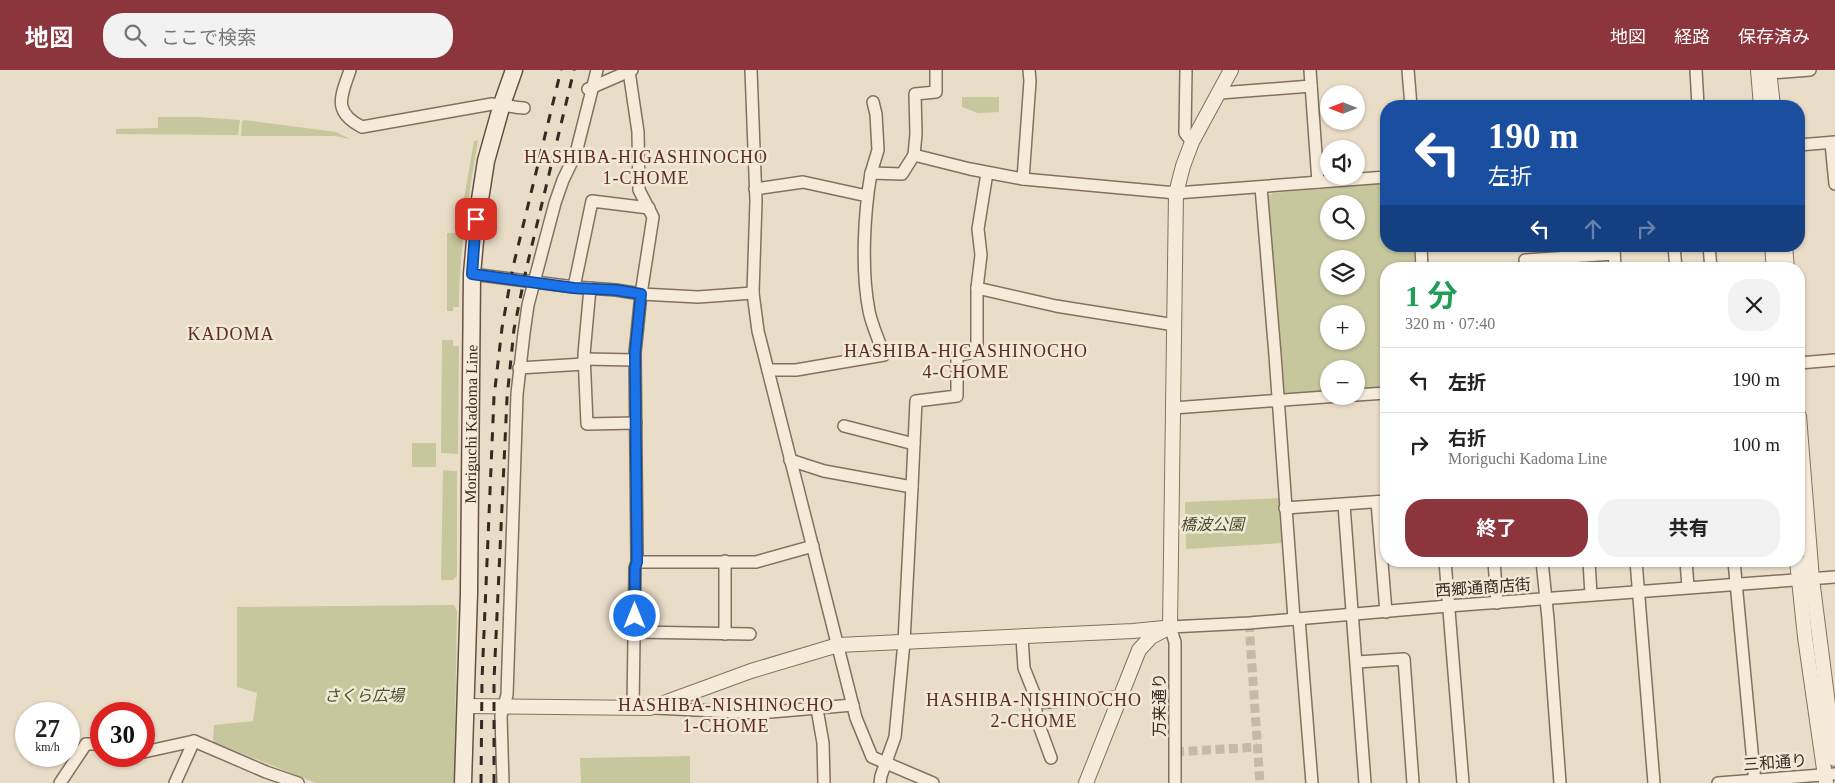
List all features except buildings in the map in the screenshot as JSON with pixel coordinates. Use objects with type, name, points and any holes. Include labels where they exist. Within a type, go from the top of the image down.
[{"type":"main road","name":"Moriguchi Kadoma Line","points":[[463,783],[469,594],[472,274],[476,219],[486,161],[514,70]]},
{"type":"street","points":[[503,783],[501,716],[506,694],[519,368],[528,305],[555,203],[580,141],[589,88],[597,70]]},
{"type":"street","points":[[751,70],[756,201],[753,293],[758,331],[790,460],[853,705],[859,726],[872,757],[933,783]]},
{"type":"street","points":[[871,173],[902,174],[914,155],[916,134],[915,94],[936,92],[936,70]]},
{"type":"street","points":[[1023,179],[1030,81],[1029,70]]},
{"type":"street","points":[[1186,70],[1185,133],[1192,142]]},
{"type":"street","points":[[1170,627],[1176,193],[1192,142],[1231,70]]},
{"type":"street","points":[[1310,70],[1318,182]]},
{"type":"street","points":[[1408,70],[1410,100]]},
{"type":"street","points":[[1696,70],[1698,100]]},
{"type":"street","points":[[1766,71],[1810,70]]},
{"type":"street","points":[[346,71],[340,99],[342,109],[354,124],[362,127],[492,104],[524,108]]},
{"type":"street","points":[[589,88],[631,71],[638,132],[638,190],[653,217],[641,294],[635,360],[637,562],[635,568],[633,708]]},
{"type":"street","points":[[1762,100],[1766,71]]},
{"type":"street","points":[[1766,71],[1771,100]]},
{"type":"street","points":[[1220,93],[1311,86]]},
{"type":"street","points":[[768,370],[796,370],[884,355],[869,312],[865,270],[867,196],[878,150],[876,114],[872,102]]},
{"type":"street","points":[[1805,145],[1833,143],[1835,184]]},
{"type":"street","points":[[914,155],[987,173],[1023,179],[1176,193],[1380,177]]},
{"type":"street","points":[[880,783],[895,736],[904,642],[916,401],[957,396],[957,356],[977,351],[977,288],[981,255],[978,229],[987,173]]},
{"type":"street","points":[[755,189],[802,182],[867,196]]},
{"type":"street","points":[[1261,187],[1285,508],[1312,783]]},
{"type":"street","points":[[574,288],[592,201],[649,208]]},
{"type":"street","points":[[1525,260],[1596,252]]},
{"type":"street","points":[[472,274],[574,288],[616,290],[641,294],[698,297],[753,293]]},
{"type":"street","points":[[590,288],[584,361],[587,424],[636,423]]},
{"type":"street","points":[[977,288],[1056,306],[1175,325]]},
{"type":"street","points":[[519,368],[584,361],[635,360]]},
{"type":"street","points":[[1805,362],[1835,360]]},
{"type":"street","points":[[1365,394],[1380,393]]},
{"type":"street","points":[[1173,408],[1320,397]]},
{"type":"street","points":[[844,426],[914,444]]},
{"type":"street","points":[[790,460],[824,471],[912,487]]},
{"type":"street","points":[[1285,508],[1380,501]]},
{"type":"street","points":[[1344,505],[1365,783]]},
{"type":"street","points":[[637,562],[756,562],[813,546]]},
{"type":"street","points":[[725,561],[725,634]]},
{"type":"street","points":[[1384,567],[1386,612]]},
{"type":"street","points":[[1445,567],[1463,783]]},
{"type":"street","points":[[1494,567],[1497,603]]},
{"type":"street","points":[[1543,567],[1560,783]]},
{"type":"street","points":[[1589,567],[1591,595]]},
{"type":"street","points":[[1636,567],[1654,783]]},
{"type":"street","points":[[1686,567],[1688,587]]},
{"type":"street","points":[[1735,567],[1755,781]]},
{"type":"street","points":[[1800,567],[1805,579],[1832,718],[1835,759]]},
{"type":"street","points":[[1805,567],[1828,777]]},
{"type":"street","name":"西郷通商店街","points":[[1170,627],[1352,616],[1448,606],[1835,577]]},
{"type":"street","points":[[650,708],[751,670],[838,646],[1133,631],[1170,627]]},
{"type":"street","points":[[1086,783],[1139,650],[1151,637],[1170,627]]},
{"type":"street","name":"万来通り","points":[[1170,627],[1175,642],[1175,783]]},
{"type":"street","points":[[635,632],[750,634]]},
{"type":"street","points":[[1022,637],[1024,668],[1036,703],[1037,720],[1051,758]]},
{"type":"street","points":[[1356,662],[1404,659],[1413,783]]},
{"type":"street","points":[[1036,703],[1119,697]]},
{"type":"street","points":[[465,706],[650,708],[758,713],[853,705]]},
{"type":"street","points":[[817,709],[823,743],[824,783]]},
{"type":"street","points":[[175,783],[194,741]]},
{"type":"street","points":[[155,750],[194,741],[266,772],[298,783]]},
{"type":"street","points":[[60,783],[86,744],[90,744]]},
{"type":"street","points":[[262,783],[266,772]]},
{"type":"street","name":"三和通り","points":[[1718,783],[1828,777]]},
{"type":"green space","points":[[962,97],[999,97],[999,112],[978,113],[962,107]]},
{"type":"green space","points":[[158,117],[240,120],[238,135],[116,134],[116,129],[158,128]]},
{"type":"green space","points":[[242,121],[336,132],[350,139],[334,136],[241,136]]},
{"type":"green space","points":[[478,140],[463,244],[459,307],[453,307],[453,311],[447,311],[447,233],[458,233],[474,141]]},
{"type":"green space","points":[[1380,184],[1380,252],[1414,252],[1415,262],[1380,262],[1380,388],[1365,389],[1365,360],[1320,360],[1320,393],[1289,396],[1283,392],[1267,197],[1273,193]]},
{"type":"green space","points":[[443,340],[453,340],[453,346],[459,346],[458,454],[441,453]]},
{"type":"green space","points":[[412,443],[436,443],[436,467],[412,467]]},
{"type":"green space","points":[[443,470],[457,471],[457,576],[453,580],[441,580]]},
{"type":"green space","name":"橋波公園","points":[[1281,498],[1284,543],[1186,549],[1185,502]]},
{"type":"green space","name":"さくら広場","points":[[454,605],[457,611],[454,783],[316,783],[213,742],[214,725],[253,721],[257,693],[237,687],[237,607]]},
{"type":"green space","points":[[690,756],[690,783],[581,783],[580,758]]},
{"type":"tunnel","points":[[1249,623],[1260,783]]},
{"type":"tunnel","points":[[1175,752],[1257,747]]},
{"type":"railway","points":[[481,783],[482,680],[494,397],[502,328],[513,267],[561,70]]},
{"type":"railway","points":[[494,783],[494,680],[507,398],[514,329],[526,270],[574,70]]},
{"type":"district","name":"HASHIBA-HIGASHINOCHO 1-CHOME","points":[[646,167]]},
{"type":"district","name":"KADOMA","points":[[231,334]]},
{"type":"district","name":"HASHIBA-HIGASHINOCHO 4-CHOME","points":[[966,361]]},
{"type":"district","name":"HASHIBA-NISHINOCHO 2-CHOME","points":[[1034,710]]},
{"type":"district","name":"HASHIBA-NISHINOCHO 1-CHOME","points":[[726,715]]},
{"type":"route","points":[[476,219],[472,274],[574,288],[616,290],[641,294],[635,353],[637,562],[635,568],[635,616]]}]
